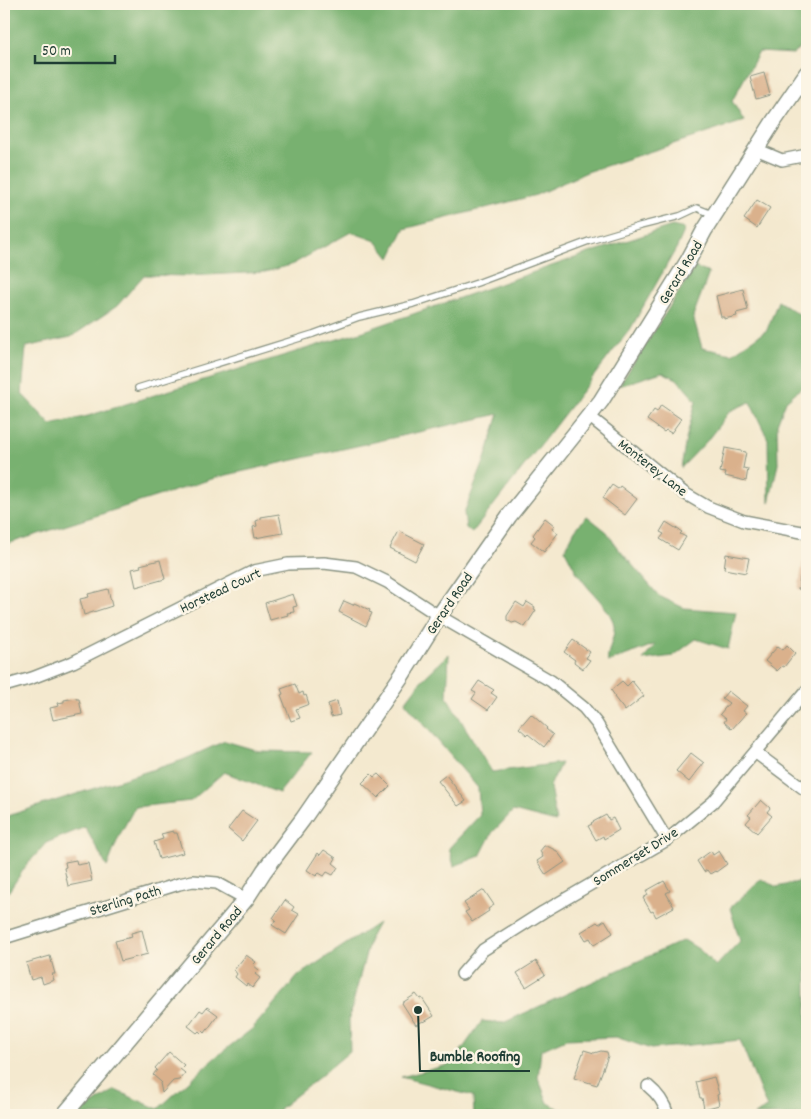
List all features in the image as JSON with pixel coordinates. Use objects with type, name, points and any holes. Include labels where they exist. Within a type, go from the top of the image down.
[{"type":"street","name":"Gerard Road","points":[[64,1115],[246,899],[402,675],[439,616],[509,516],[601,401],[688,261],[714,215],[807,73]]},
{"type":"street","points":[[756,150],[782,160],[807,154]]},
{"type":"street","name":"Monterey Lane","points":[[589,416],[684,494],[708,507],[744,521],[807,533]]},
{"type":"street","name":"Horstead Court","points":[[4,686],[32,678],[73,662],[254,571],[288,564],[324,563],[356,567],[387,582],[439,616],[550,681],[584,708],[597,724],[667,840]]},
{"type":"street","name":"Sommerset Drive","points":[[462,974],[483,950],[543,912],[667,840],[713,802],[807,690]]},
{"type":"street","points":[[756,753],[807,791]]},
{"type":"street","name":"Sterling Path","points":[[4,938],[194,881],[217,883],[246,899]]},
{"type":"street","points":[[648,1086],[661,1098],[668,1115]]},
{"type":"lane","points":[[138,388],[313,334],[359,317],[413,304],[477,283],[588,241],[680,216],[698,208],[714,215]]},
{"type":"green space","points":[[4,4],[807,4],[807,43],[793,54],[759,52],[732,101],[744,121],[587,172],[536,195],[404,229],[390,258],[376,241],[351,232],[291,265],[265,272],[188,276],[144,275],[117,306],[71,337],[26,347],[22,394],[51,425],[88,416],[361,332],[672,226],[685,229],[677,247],[631,328],[472,533],[466,528],[464,513],[485,459],[499,414],[218,477],[4,545]]},
{"type":"green space","points":[[695,267],[709,273],[693,316],[702,348],[732,354],[767,330],[778,301],[807,319],[807,386],[803,386],[786,401],[777,424],[778,464],[769,503],[768,439],[750,402],[730,411],[706,442],[681,468],[696,401],[677,379],[662,372],[619,386]]},
{"type":"green space","points":[[587,516],[607,532],[616,546],[659,596],[684,608],[736,612],[728,649],[696,639],[673,656],[643,660],[656,644],[608,662],[614,631],[613,621],[606,609],[578,574],[565,550],[575,530]]},
{"type":"green space","points":[[449,654],[447,697],[492,772],[561,763],[550,786],[556,822],[513,811],[492,833],[480,856],[454,866],[449,848],[480,815],[478,788],[405,702],[421,681]]},
{"type":"green space","points":[[225,741],[259,751],[312,752],[279,793],[224,772],[191,801],[135,807],[119,836],[107,867],[85,827],[46,843],[26,866],[7,894],[4,890],[4,817],[183,760]]},
{"type":"green space","points":[[807,870],[807,1115],[754,1115],[767,1108],[740,1040],[651,1049],[616,1037],[566,1039],[541,1050],[538,1078],[548,1103],[571,1115],[474,1115],[473,1096],[401,1077],[452,1064],[482,1021],[503,1023],[684,940],[700,950],[716,966],[740,941],[730,908],[761,879],[777,887],[798,882]]},
{"type":"green space","points":[[378,923],[370,938],[349,1018],[350,1051],[279,1109],[279,1115],[79,1115],[83,1110],[115,1090],[158,1109],[217,1056],[252,1029],[299,975]]},
{"type":"building","points":[[764,73],[770,95],[756,99],[750,77]]},
{"type":"building","points":[[757,200],[770,208],[757,228],[744,219]]},
{"type":"building","points":[[743,289],[748,310],[736,313],[737,316],[724,319],[724,317],[721,317],[716,296]]},
{"type":"building","points":[[661,405],[681,419],[671,433],[666,430],[664,432],[647,420],[654,410],[657,412]]},
{"type":"building","points":[[725,448],[746,452],[743,468],[748,469],[746,481],[725,476],[726,473],[720,472]]},
{"type":"building","points":[[612,485],[618,489],[620,486],[637,499],[625,515],[603,498]]},
{"type":"building","points":[[279,514],[283,533],[255,538],[253,527],[257,526],[256,521],[261,519],[261,517]]},
{"type":"building","points":[[545,518],[554,525],[552,529],[558,533],[544,552],[531,542],[535,537],[533,535]]},
{"type":"building","points":[[666,522],[682,532],[680,534],[686,537],[678,550],[660,539],[664,534],[660,532]]},
{"type":"building","points":[[399,531],[424,544],[415,561],[390,548]]},
{"type":"building","points":[[726,554],[749,558],[746,573],[724,569]]},
{"type":"building","points":[[160,560],[165,579],[136,587],[132,569]]},
{"type":"building","points":[[803,562],[807,562],[807,590],[798,589]]},
{"type":"building","points":[[108,589],[112,606],[84,615],[80,599],[89,597],[88,594]]},
{"type":"building","points":[[293,594],[297,606],[293,607],[294,612],[270,620],[265,603]]},
{"type":"building","points":[[344,601],[370,610],[369,612],[372,613],[366,626],[339,612]]},
{"type":"building","points":[[516,602],[524,607],[527,602],[535,607],[534,609],[536,610],[525,627],[507,620],[507,616]]},
{"type":"building","points":[[573,640],[590,652],[586,658],[590,660],[583,669],[564,652]]},
{"type":"building","points":[[787,645],[795,653],[784,667],[782,666],[777,671],[765,661],[778,646],[783,650]]},
{"type":"building","points":[[479,681],[494,690],[491,693],[497,697],[488,710],[472,699],[476,693],[472,691]]},
{"type":"building","points":[[622,681],[627,686],[632,681],[644,696],[625,711],[611,690]]},
{"type":"building","points":[[295,684],[299,694],[303,692],[304,696],[306,695],[309,704],[296,709],[300,718],[291,721],[281,695],[283,694],[281,689]]},
{"type":"building","points":[[728,691],[747,706],[743,711],[746,713],[732,729],[724,722],[726,719],[720,714],[729,703],[722,698]]},
{"type":"building","points":[[79,699],[82,714],[53,720],[50,708],[59,706],[58,703],[64,702],[64,700]]},
{"type":"building","points":[[337,701],[340,715],[331,717],[328,704]]},
{"type":"building","points":[[531,714],[553,735],[544,747],[519,728]]},
{"type":"building","points":[[691,753],[704,763],[689,782],[676,771]]},
{"type":"building","points":[[371,774],[374,777],[378,774],[390,786],[378,798],[362,783]]},
{"type":"building","points":[[446,775],[466,801],[458,806],[438,781]]},
{"type":"building","points":[[761,800],[770,808],[767,812],[772,816],[757,833],[746,823],[751,817],[748,815]]},
{"type":"building","points":[[242,811],[257,821],[242,841],[228,829]]},
{"type":"building","points":[[606,815],[609,820],[613,818],[619,830],[604,839],[603,836],[596,840],[588,826]]},
{"type":"building","points":[[173,831],[177,833],[183,853],[159,859],[154,842],[163,839],[161,834]]},
{"type":"building","points":[[544,846],[557,851],[565,862],[546,875],[537,861],[543,857],[540,851]]},
{"type":"building","points":[[324,850],[336,858],[333,863],[338,867],[333,875],[327,872],[324,876],[319,873],[316,876],[307,870],[318,853],[320,855]]},
{"type":"building","points":[[711,851],[713,855],[719,851],[727,864],[710,874],[707,870],[704,872],[697,861]]},
{"type":"building","points":[[76,860],[77,865],[88,863],[92,881],[68,886],[64,868],[66,867],[65,862]]},
{"type":"building","points":[[664,881],[670,891],[666,893],[674,907],[656,917],[643,898],[648,895],[646,891]]},
{"type":"building","points":[[484,890],[494,905],[488,909],[489,911],[472,922],[465,912],[469,910],[464,903]]},
{"type":"building","points":[[285,900],[294,907],[292,910],[299,914],[286,934],[272,925],[276,920],[273,918]]},
{"type":"building","points":[[605,920],[613,933],[594,945],[590,938],[586,940],[581,932],[597,922],[599,924]]},
{"type":"building","points":[[142,930],[148,954],[121,961],[115,941],[132,937],[131,933]]},
{"type":"building","points":[[246,955],[256,962],[253,965],[259,970],[255,974],[260,978],[252,988],[247,984],[246,986],[235,977],[237,974],[234,970]]},
{"type":"building","points":[[50,956],[55,974],[52,974],[54,980],[43,984],[41,977],[31,980],[26,963]]},
{"type":"building","points":[[536,961],[545,975],[526,987],[517,973]]},
{"type":"building","points":[[416,994],[420,999],[422,998],[434,1016],[416,1025],[402,1003]]},
{"type":"building","points":[[207,1007],[218,1015],[205,1033],[199,1031],[197,1033],[188,1026],[200,1010],[203,1012]]},
{"type":"building","points":[[584,1050],[594,1053],[607,1052],[608,1056],[597,1085],[574,1078]]},
{"type":"building","points":[[169,1052],[184,1065],[180,1069],[185,1073],[179,1080],[173,1081],[162,1093],[161,1082],[153,1075],[157,1070],[155,1068]]},
{"type":"building","points":[[714,1077],[719,1094],[717,1095],[719,1105],[704,1109],[696,1082]]},
{"type":"place","name":"Bumble Roofing","points":[[418,1010]]}]
